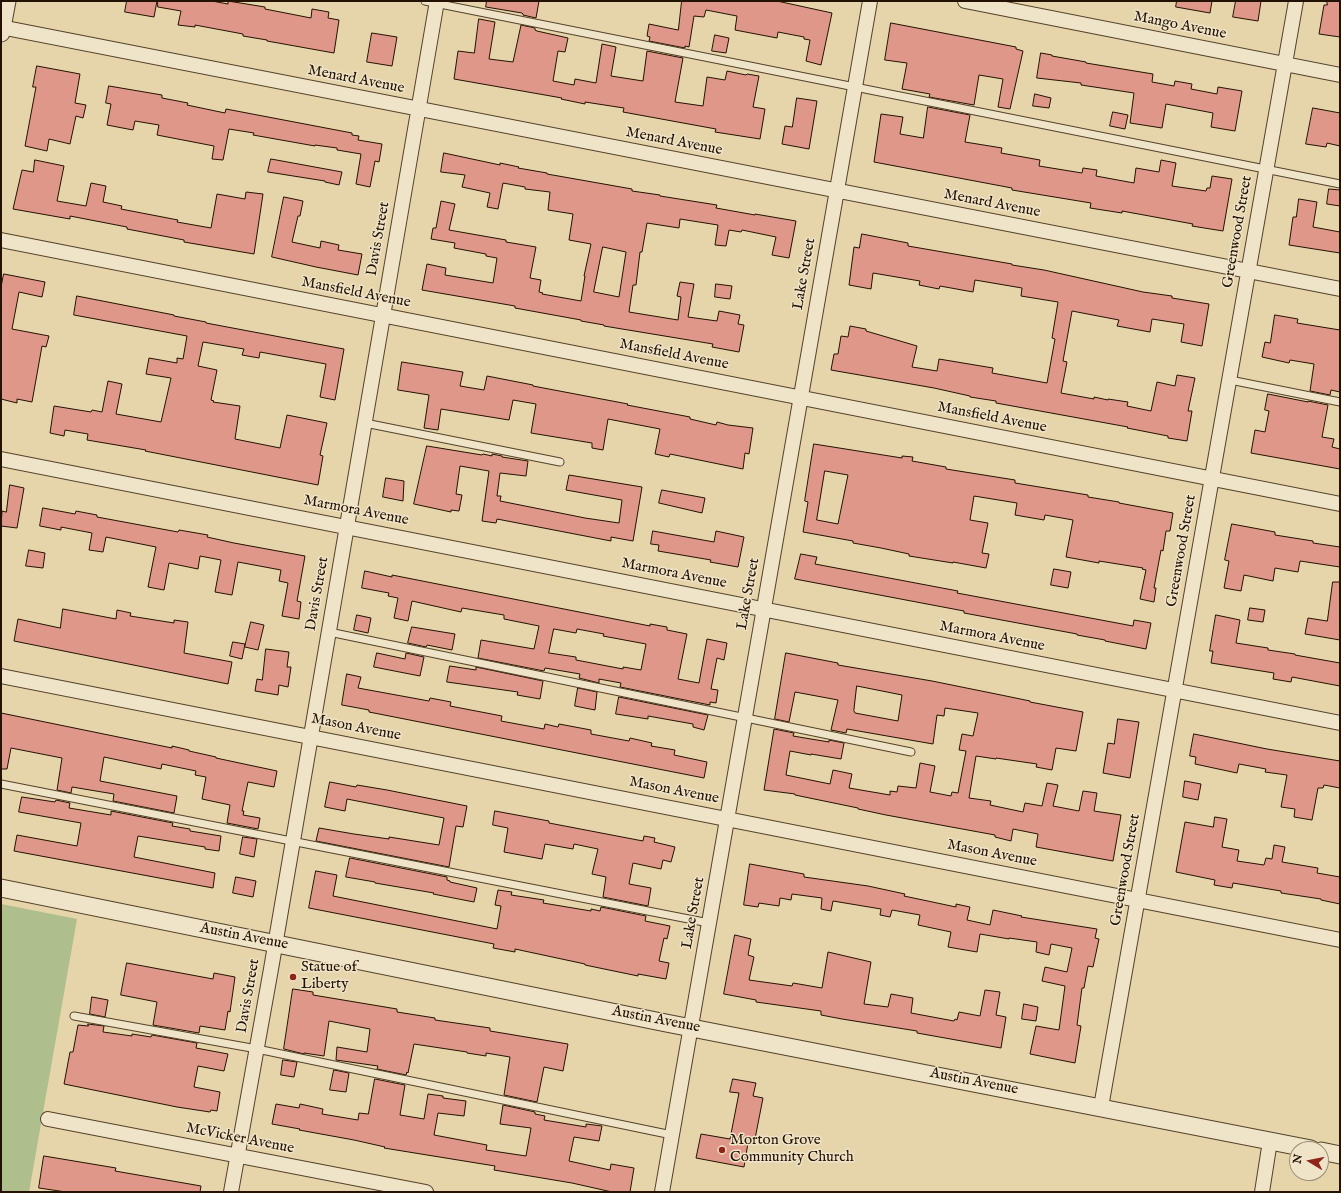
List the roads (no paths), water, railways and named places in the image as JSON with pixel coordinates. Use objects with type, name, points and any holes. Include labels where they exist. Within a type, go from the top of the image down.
[{"type":"street","points":[[1,29],[7,1]]},
{"type":"street","name":"Lake Street","points":[[662,1192],[870,1]]},
{"type":"street","name":"Mango Avenue","points":[[965,1],[1340,75]]},
{"type":"street","name":"Greenwood Street","points":[[1101,1107],[1296,1]]},
{"type":"street","name":"Davis Street","points":[[231,1192],[293,842],[419,109],[433,2]]},
{"type":"street","name":"Menard Avenue","points":[[1,29],[419,109],[1340,290]]},
{"type":"street","name":"Mansfield Avenue","points":[[1,240],[1340,504]]},
{"type":"street","name":"Marmora Avenue","points":[[1,458],[1340,723]]},
{"type":"street","name":"Mason Avenue","points":[[1,676],[1340,940]]},
{"type":"street","name":"Austin Avenue","points":[[1,888],[691,1027],[1289,1145]]},
{"type":"street","name":"McVicker Avenue","points":[[48,1119],[426,1192]]},
{"type":"street","points":[[1262,1192],[1270,1141]]},
{"type":"street","points":[[1329,1152],[1340,1154]]},
{"type":"lane","points":[[433,2],[1340,184]]},
{"type":"lane","points":[[1230,380],[1340,402]]},
{"type":"lane","points":[[365,423],[560,462]]},
{"type":"lane","points":[[329,632],[911,752]]},
{"type":"lane","points":[[1,784],[709,923]]},
{"type":"lane","points":[[74,1016],[257,1049],[672,1135]]},
{"type":"place","name":"Statue of Liberty","points":[[293,977]]},
{"type":"place","name":"Morton Grove Community Church","points":[[722,1150]]}]
